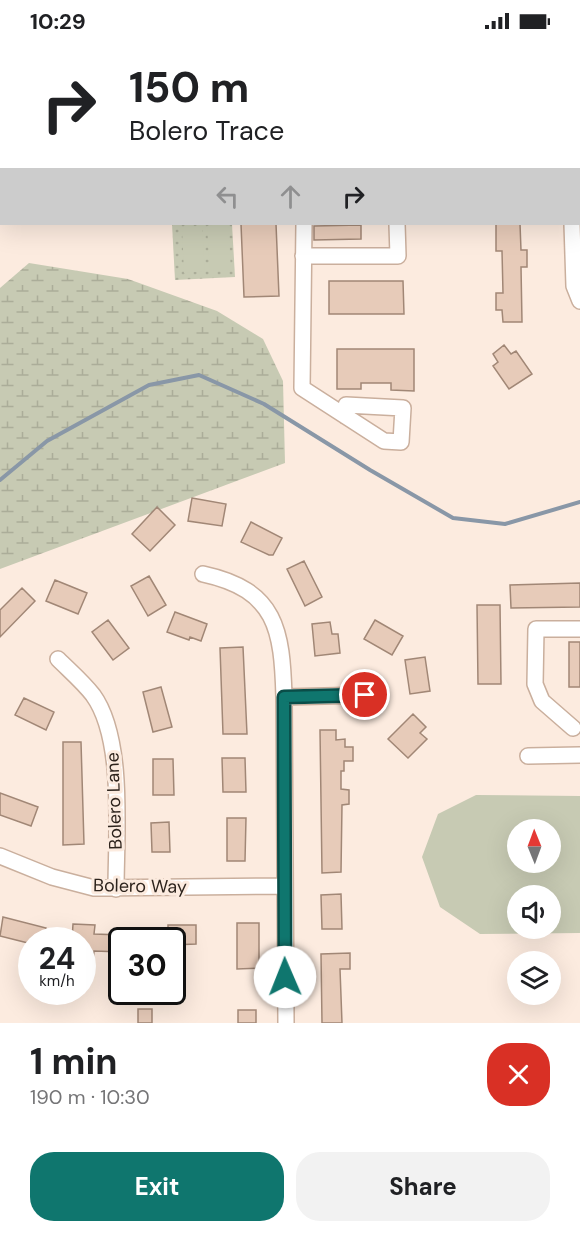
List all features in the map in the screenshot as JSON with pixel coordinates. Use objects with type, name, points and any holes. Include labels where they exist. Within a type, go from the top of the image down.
[{"type":"street","points":[[304,225],[302,388],[345,416]]},
{"type":"street","points":[[303,256],[398,256],[397,225]]},
{"type":"street","points":[[572,225],[574,286],[580,300]]},
{"type":"street","points":[[203,574],[235,583],[251,592],[267,610],[280,637],[283,654],[284,697],[286,1023]]},
{"type":"street","points":[[528,756],[577,755],[577,728],[542,700],[535,684],[536,629],[580,629]]},
{"type":"street","name":"Bolero Lane","points":[[58,659],[93,696],[104,717],[113,746],[116,889]]},
{"type":"street","points":[[284,697],[365,695]]},
{"type":"street","name":"Bolero Way","points":[[0,856],[52,877],[94,888],[284,886]]},
{"type":"green space","points":[[172,225],[232,225],[235,277],[175,280]]},
{"type":"green space","points":[[228,225],[231,270],[210,271],[207,226]]},
{"type":"green space","points":[[202,226],[205,271],[184,273],[182,227]]},
{"type":"green space","points":[[29,263],[128,279],[217,311],[263,339],[283,381],[285,463],[0,569],[0,288]]},
{"type":"green space","points":[[476,795],[580,796],[580,933],[561,933],[561,885],[507,885],[507,934],[480,934],[440,907],[422,857],[438,814]]},
{"type":"building","points":[[241,225],[276,225],[279,296],[244,297]]},
{"type":"building","points":[[361,225],[361,239],[314,240],[314,226]]},
{"type":"building","points":[[496,225],[520,225],[521,250],[527,250],[527,267],[521,267],[522,322],[503,322],[502,310],[496,310],[496,293],[503,293],[502,251],[496,251]]},
{"type":"building","points":[[329,281],[403,281],[404,314],[329,314]]},
{"type":"building","points":[[504,345],[511,354],[516,351],[532,374],[509,389],[493,366],[498,362],[493,354]]},
{"type":"building","points":[[337,349],[414,349],[414,391],[391,390],[391,383],[361,383],[361,389],[337,389]]},
{"type":"building","points":[[192,498],[226,504],[222,526],[188,521]]},
{"type":"building","points":[[157,507],[175,525],[150,551],[132,534]]},
{"type":"building","points":[[251,522],[282,538],[273,555],[241,542]]},
{"type":"building","points":[[304,561],[322,597],[305,606],[287,569]]},
{"type":"building","points":[[149,576],[166,605],[148,616],[131,586]]},
{"type":"building","points":[[55,580],[87,593],[78,614],[46,601]]},
{"type":"building","points":[[580,583],[580,607],[511,608],[510,585]]},
{"type":"building","points":[[22,588],[35,601],[0,637],[0,610]]},
{"type":"building","points":[[477,605],[500,605],[501,684],[478,684]]},
{"type":"building","points":[[175,612],[207,624],[201,641],[190,637],[189,640],[167,632]]},
{"type":"building","points":[[108,620],[129,648],[113,660],[92,632]]},
{"type":"building","points":[[375,620],[403,636],[392,655],[364,639]]},
{"type":"building","points":[[330,622],[332,634],[338,634],[340,653],[315,656],[312,624]]},
{"type":"building","points":[[569,642],[580,642],[580,687],[569,687]]},
{"type":"building","points":[[243,647],[247,734],[223,734],[220,648]]},
{"type":"building","points":[[425,657],[430,691],[410,694],[405,660]]},
{"type":"building","points":[[161,687],[172,727],[153,732],[143,692]]},
{"type":"building","points":[[24,698],[54,712],[46,730],[15,715]]},
{"type":"building","points":[[413,714],[426,727],[420,733],[427,739],[408,758],[388,739]]},
{"type":"building","points":[[320,730],[336,730],[336,740],[345,739],[345,747],[353,747],[353,761],[344,761],[344,771],[341,771],[341,789],[349,790],[349,804],[342,805],[341,872],[322,873]]},
{"type":"building","points":[[63,742],[81,742],[84,844],[63,845]]},
{"type":"building","points":[[222,758],[245,758],[246,792],[223,792]]},
{"type":"building","points":[[153,759],[173,759],[174,795],[153,795]]},
{"type":"building","points":[[0,793],[38,807],[31,826],[0,815]]},
{"type":"building","points":[[227,818],[246,818],[245,861],[227,861]]},
{"type":"building","points":[[169,822],[170,852],[152,852],[151,823]]},
{"type":"building","points":[[341,894],[342,929],[322,929],[321,895]]},
{"type":"building","points":[[3,917],[42,927],[18,927],[18,940],[0,936]]},
{"type":"building","points":[[237,923],[259,923],[259,968],[237,969]]},
{"type":"building","points":[[73,924],[95,925],[95,927],[73,927]]},
{"type":"building","points":[[168,925],[196,925],[196,944],[186,944],[186,927],[168,927]]},
{"type":"building","points":[[96,934],[108,934],[108,952],[96,951]]},
{"type":"building","points":[[350,953],[350,969],[340,969],[342,1023],[322,1023],[321,954]]},
{"type":"building","points":[[138,1009],[152,1009],[152,1023],[138,1023]]},
{"type":"building","points":[[238,1010],[256,1010],[256,1023],[238,1023]]},
{"type":"waterway","points":[[0,480],[47,441],[149,385],[199,375],[264,404],[453,518],[505,524],[580,502]]},
{"type":"route","points":[[285,977],[284,697],[365,695]]}]
